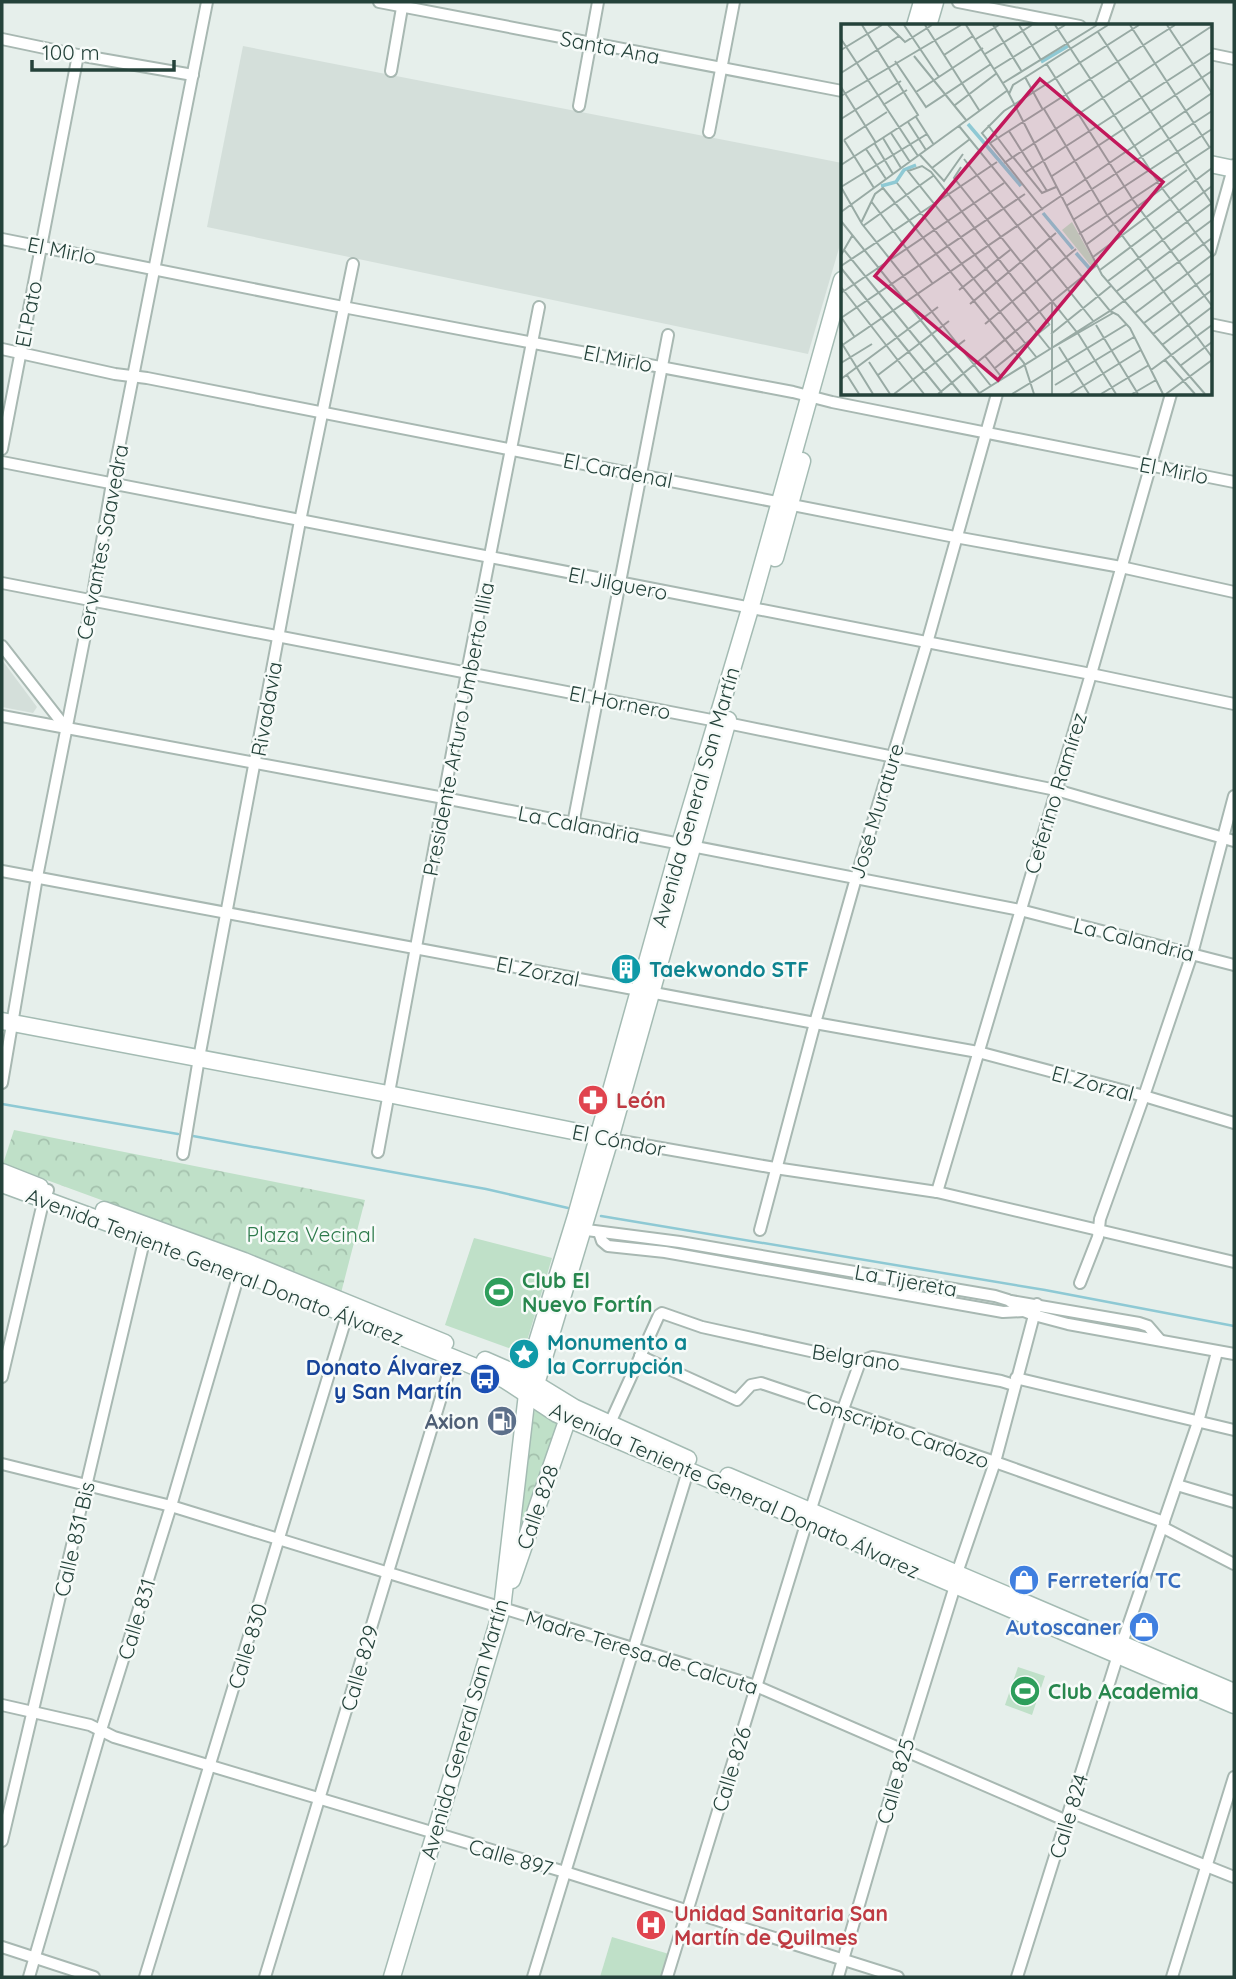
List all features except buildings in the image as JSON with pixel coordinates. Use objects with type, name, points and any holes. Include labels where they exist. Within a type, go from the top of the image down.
[{"type":"main road","points":[[916,24],[922,2]]},
{"type":"main road","points":[[929,24],[935,2]]},
{"type":"main road","points":[[1212,164],[1234,168]]},
{"type":"main road","name":"Avenida General San Martín","points":[[392,1977],[502,1609],[523,1415],[530,1385],[585,1230],[604,1138],[831,339],[841,285]]},
{"type":"main road","name":"Avenida General San Martín","points":[[831,339],[841,321]]},
{"type":"main road","name":"El Cóndor","points":[[7,1022],[604,1138]]},
{"type":"main road","name":"Avenida Teniente General Donato Álvarez","points":[[2,1172],[46,1195],[145,1237],[242,1266],[348,1315],[488,1372],[530,1385]]},
{"type":"main road","name":"Avenida Teniente General Donato Álvarez","points":[[2,1184],[46,1195],[346,1302],[552,1395],[572,1413],[688,1471],[809,1516]]},
{"type":"main road","name":"Avenida Teniente General Donato Álvarez","points":[[572,1413],[610,1423],[809,1516],[956,1580],[1120,1649],[1234,1692]]},
{"type":"main road","name":"Calle 828","points":[[502,1609],[572,1413]]},
{"type":"main road","name":"Avenida Teniente General Donato Álvarez","points":[[1120,1649],[1234,1705]]},
{"type":"street","name":"Cervantes Saavedra","points":[[2,1083],[7,1022],[92,600],[112,483],[207,2]]},
{"type":"street","name":"Santa Ana","points":[[379,2],[403,4],[841,91]]},
{"type":"street","points":[[579,106],[598,2]]},
{"type":"street","points":[[709,132],[734,2]]},
{"type":"street","points":[[958,2],[1070,24]]},
{"type":"street","points":[[1102,24],[1109,2]]},
{"type":"street","points":[[391,71],[403,4]]},
{"type":"street","points":[[2,39],[192,75]]},
{"type":"street","points":[[1212,54],[1234,59]]},
{"type":"street","name":"El Pato","points":[[2,449],[78,55]]},
{"type":"street","points":[[1212,244],[1234,168]]},
{"type":"street","name":"El Mirlo","points":[[2,239],[343,307],[663,366],[1234,482]]},
{"type":"street","name":"Rivadavia","points":[[183,1154],[300,521],[352,264]]},
{"type":"street","name":"Presidente Arturo Umberto Illia","points":[[378,1152],[467,672],[539,307]]},
{"type":"street","points":[[1212,324],[1234,329]]},
{"type":"street","points":[[573,824],[668,335]]},
{"type":"street","name":"El Cardenal","points":[[2,349],[115,374],[1121,567],[1234,592]]},
{"type":"street","name":"José Murature","points":[[760,1230],[856,878],[927,643],[996,396]]},
{"type":"street","name":"Ceferino Ramírez","points":[[937,1192],[1170,396]]},
{"type":"street","name":"El Jilguero","points":[[2,462],[1234,704]]},
{"type":"street","name":"El Hornero","points":[[2,583],[722,722],[1056,790],[1234,841]]},
{"type":"street","points":[[2,646],[66,728]]},
{"type":"street","name":"La Calandria","points":[[2,716],[444,797],[1020,910],[1234,965]]},
{"type":"street","points":[[1080,1283],[1098,1237],[1100,1219],[1192,954],[1234,796]]},
{"type":"street","name":"El Zorzal","points":[[2,871],[978,1052],[1234,1123]]},
{"type":"street","name":"El Cóndor","points":[[604,1138],[775,1168],[937,1192],[1098,1230],[1234,1258]]},
{"type":"street","points":[[2,1377],[46,1195]]},
{"type":"street","points":[[585,1230],[608,1246],[679,1255],[1003,1312],[1032,1310],[1139,1323],[1148,1326],[1160,1340],[1234,1354]]},
{"type":"street","name":"La Tijereta","points":[[585,1230],[674,1241],[995,1296],[1032,1310]]},
{"type":"street","name":"Calle 831 Bis","points":[[2,1841],[145,1237]]},
{"type":"street","points":[[674,1241],[679,1255]]},
{"type":"street","points":[[778,1272],[782,1259]]},
{"type":"street","name":"Calle 831","points":[[29,1977],[242,1266]]},
{"type":"street","name":"Calle 825","points":[[838,1977],[956,1580],[995,1462],[1032,1310]]},
{"type":"street","name":"Belgrano","points":[[640,1356],[659,1315],[663,1313],[693,1325],[860,1362],[872,1357],[1015,1382],[1234,1430]]},
{"type":"street","name":"Calle 830","points":[[145,1977],[348,1315]]},
{"type":"street","name":"Calle 824","points":[[1017,1977],[1120,1649],[1178,1486],[1217,1352]]},
{"type":"street","points":[[610,1423],[640,1356]]},
{"type":"street","name":"Conscripto Cardozo","points":[[640,1356],[737,1400],[751,1385],[761,1383],[995,1462],[1163,1525],[1234,1564]]},
{"type":"street","name":"Calle 829","points":[[265,1977],[453,1358]]},
{"type":"street","points":[[809,1516],[860,1362]]},
{"type":"street","name":"Madre Teresa de Calcuta","points":[[2,1464],[171,1506],[757,1687],[904,1751],[1068,1817],[1234,1877]]},
{"type":"street","points":[[533,1977],[688,1471]]},
{"type":"street","points":[[1178,1486],[1234,1502]]},
{"type":"street","name":"Calle 826","points":[[667,1977],[809,1516]]},
{"type":"street","name":"Calle 897","points":[[2,1705],[90,1726],[114,1737],[434,1835],[565,1872],[898,1977]]},
{"type":"street","points":[[1172,1977],[1234,1777]]},
{"type":"street","points":[[2,1947],[94,1977]]},
{"type":"shaded area","points":[[243,46],[841,163],[841,241],[808,354],[207,227]]},
{"type":"shaded area","points":[[2,660],[37,707],[33,713],[2,707]]},
{"type":"green space","name":"Plaza Vecinal","points":[[14,1130],[365,1200],[341,1293],[186,1231],[3,1164]]},
{"type":"green space","name":"Club El Nuevo Fortín","points":[[474,1238],[552,1258],[524,1351],[520,1352],[445,1325]]},
{"type":"green space","points":[[535,1407],[562,1425],[516,1543]]},
{"type":"green space","name":"Club Academia","points":[[1018,1667],[1045,1676],[1032,1715],[1005,1705]]},
{"type":"green space","points":[[612,1937],[669,1954],[662,1977],[600,1977]]},
{"type":"waterway","points":[[2,1104],[178,1134]]},
{"type":"waterway","points":[[193,1136],[486,1189],[568,1208]]},
{"type":"waterway","points":[[601,1216],[1045,1290],[1234,1326]]},
{"type":"place","name":"Taekwondo STF","points":[[626,969]]},
{"type":"place","name":"León","points":[[593,1100]]},
{"type":"place","name":"Club El Nuevo Fortín","points":[[499,1292]]},
{"type":"place","name":"Monumento a la Corrupción","points":[[524,1354]]},
{"type":"place","name":"Donato Álvarez y San Martín","points":[[485,1379]]},
{"type":"place","name":"Axion","points":[[502,1421]]},
{"type":"place","name":"Ferretería TC","points":[[1024,1580]]},
{"type":"place","name":"Autoscaner","points":[[1144,1627]]},
{"type":"place","name":"Club Academia","points":[[1025,1691]]},
{"type":"place","name":"Unidad Sanitaria San Martín de Quilmes","points":[[651,1925]]}]
